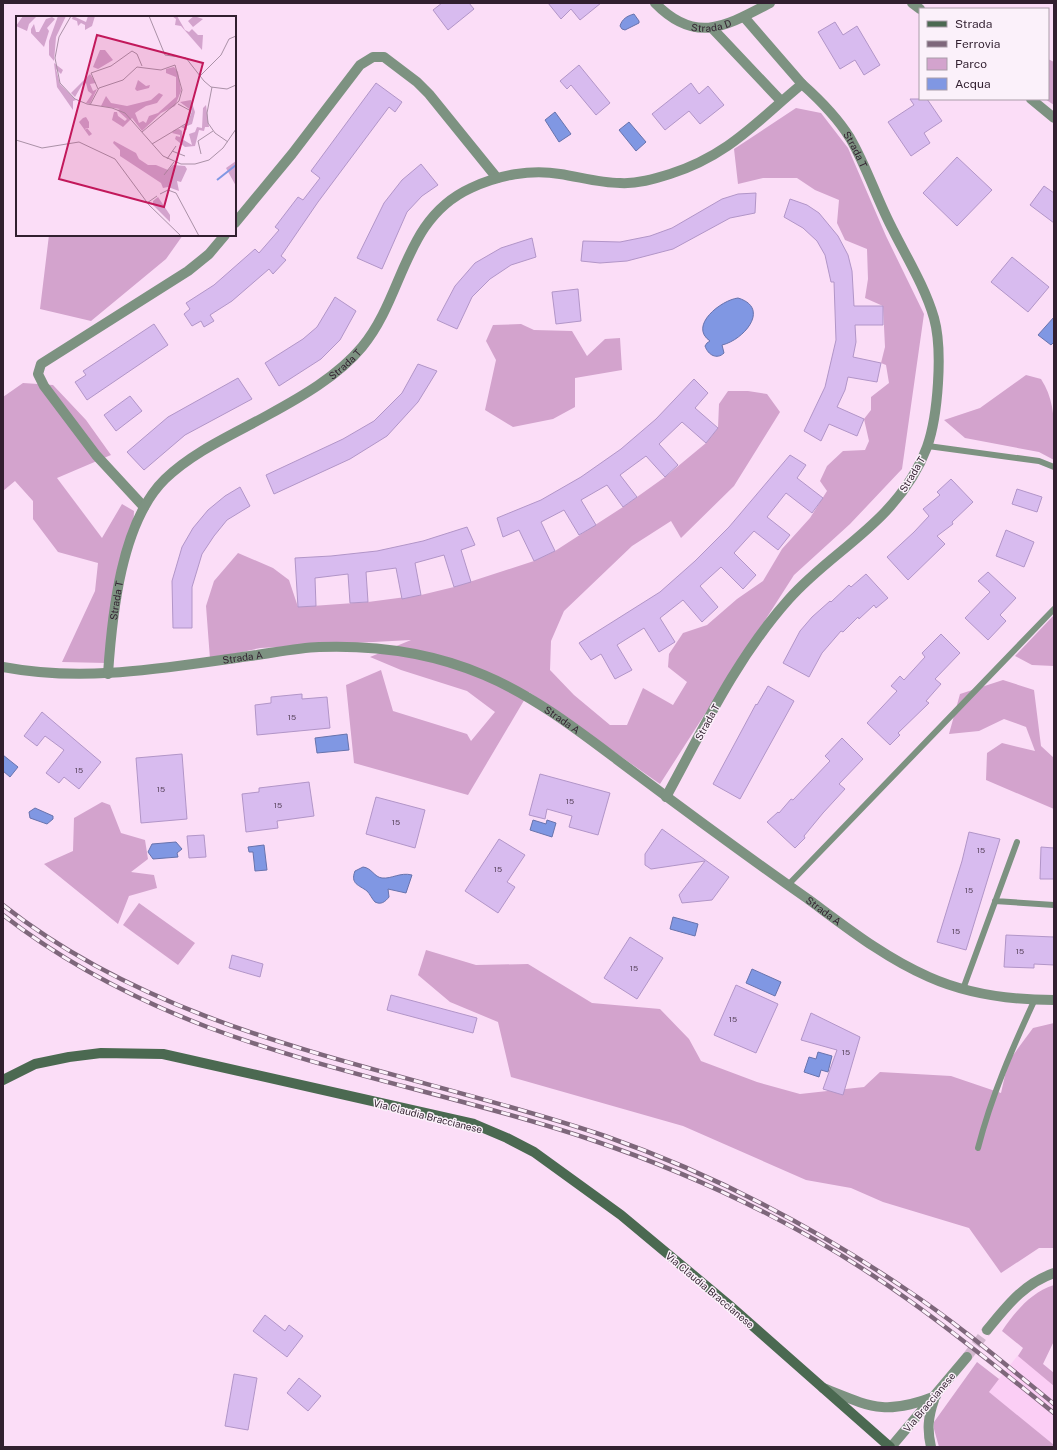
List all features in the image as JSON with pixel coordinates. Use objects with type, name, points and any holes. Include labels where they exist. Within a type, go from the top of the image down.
[{"type":"main road","name":"Via Claudia Braccianese","points":[[3,1080],[35,1064],[69,1057],[101,1053],[163,1054],[474,1124],[507,1138],[534,1152],[579,1183],[621,1215],[729,1305],[822,1387]]},
{"type":"main road","name":"Via Braccianese","points":[[822,1387],[890,1447]]},
{"type":"street","name":"Strada D","points":[[655,3],[670,16],[681,22],[698,27],[712,28],[729,24],[770,3]]},
{"type":"street","name":"Strada T","points":[[666,796],[723,692],[759,636],[790,598],[885,512],[909,482],[919,466],[928,446],[940,362],[937,332],[930,304],[849,137],[829,110],[802,84],[744,17]]},
{"type":"street","points":[[712,28],[781,101]]},
{"type":"street","points":[[236,222],[292,154],[360,65],[373,57],[387,58],[424,88],[497,178]]},
{"type":"street","name":"Strada T","points":[[108,674],[111,634],[116,601],[131,539],[144,507],[164,480],[191,459],[294,400],[321,383],[350,360],[372,334],[381,320],[410,251],[426,224],[444,205],[459,194],[497,178],[544,172],[619,183],[636,182],[664,176],[685,169],[715,156],[739,140],[781,101],[802,84]]},
{"type":"street","points":[[1032,100],[1054,118]]},
{"type":"street","points":[[144,507],[92,449],[44,386],[38,374],[38,369],[46,360],[188,271],[209,254],[224,236]]},
{"type":"street","name":"Strada A","points":[[3,667],[44,674],[108,674],[179,667],[318,647],[370,648],[424,656],[468,669],[523,694],[568,724],[788,885],[893,959],[933,979],[963,989],[1035,999],[1054,1000]]},
{"type":"street","points":[[988,1330],[1020,1292],[1034,1282],[1054,1273]]},
{"type":"street","name":"Via Braccianese","points":[[890,1447],[936,1396],[967,1357]]},
{"type":"street","points":[[822,1387],[867,1405],[890,1408],[915,1404],[936,1396]]},
{"type":"street","points":[[931,1447],[928,1434],[928,1418],[936,1396]]},
{"type":"lane","points":[[928,446],[1039,461],[1054,467]]},
{"type":"lane","points":[[788,885],[1054,609]]},
{"type":"lane","points":[[963,989],[1017,842]]},
{"type":"lane","points":[[995,901],[1054,905]]},
{"type":"lane","points":[[978,1148],[989,1105],[1004,1066],[1035,999]]},
{"type":"shaded area","points":[[1024,1348],[1054,1373],[1054,1445],[988,1392]]},
{"type":"green space","points":[[1049,60],[1054,62],[1054,105],[1046,100],[1049,100]]},
{"type":"green space","points":[[796,108],[821,113],[848,148],[886,236],[924,314],[902,469],[850,524],[794,575],[660,784],[529,692],[468,795],[354,763],[346,685],[381,670],[393,711],[467,734],[471,741],[495,712],[467,691],[401,670],[370,657],[411,640],[260,648],[210,659],[206,606],[214,581],[238,553],[273,568],[289,580],[298,607],[368,602],[421,595],[454,587],[534,561],[555,551],[623,507],[665,477],[706,443],[718,428],[719,404],[728,391],[748,391],[767,394],[780,412],[734,486],[681,538],[671,521],[632,546],[564,611],[551,641],[550,670],[574,695],[610,725],[627,725],[643,688],[673,705],[687,682],[668,667],[669,654],[683,633],[707,625],[737,599],[763,581],[782,549],[810,518],[827,491],[820,481],[827,466],[843,451],[865,450],[869,441],[864,419],[871,410],[871,397],[889,383],[886,365],[881,363],[885,347],[883,306],[865,298],[868,279],[867,249],[845,240],[837,223],[839,200],[815,190],[797,178],[763,178],[738,184],[734,149]]},
{"type":"green space","points":[[49,236],[182,236],[166,259],[91,321],[40,309]]},
{"type":"green space","points":[[521,324],[534,330],[572,331],[587,356],[605,339],[620,338],[622,370],[575,378],[575,407],[553,419],[513,427],[485,410],[496,360],[486,341],[493,325]]},
{"type":"green space","points":[[1026,375],[1041,379],[1050,398],[1054,418],[1054,460],[1039,452],[965,438],[944,420],[980,408]]},
{"type":"green space","points":[[23,383],[53,385],[86,420],[111,455],[57,478],[102,538],[122,504],[134,511],[133,532],[106,663],[62,662],[95,591],[98,563],[58,552],[33,519],[33,501],[15,481],[3,491],[3,397]]},
{"type":"green space","points":[[1054,615],[1054,666],[1032,665],[1015,656]]},
{"type":"green space","points":[[1003,680],[1034,690],[1041,746],[1054,758],[1054,809],[986,780],[987,753],[1002,743],[1035,751],[1026,727],[1004,719],[979,731],[949,734],[960,694]]},
{"type":"green space","points":[[102,802],[110,805],[121,833],[145,840],[148,859],[131,872],[154,875],[157,888],[129,896],[118,924],[44,864],[73,851],[74,818]]},
{"type":"green space","points":[[139,903],[195,943],[178,965],[123,925]]},
{"type":"green space","points":[[426,950],[476,965],[528,964],[592,1003],[660,1009],[689,1039],[701,1061],[757,1082],[800,1094],[864,1087],[880,1072],[951,1076],[1001,1093],[1008,1062],[1033,1028],[1054,1023],[1054,1248],[1039,1248],[1001,1273],[969,1228],[883,1202],[851,1188],[806,1180],[683,1126],[511,1077],[498,1022],[450,1002],[418,975]]},
{"type":"green space","points":[[1054,1285],[1054,1341],[1043,1364],[1054,1373],[1054,1386],[1018,1356],[1023,1348],[1002,1331],[1024,1304],[1038,1292]]},
{"type":"green space","points":[[977,1362],[999,1379],[989,1392],[1054,1445],[1054,1447],[939,1447],[934,1429],[934,1422]]},
{"type":"water","points":[[634,14],[639,23],[625,30],[622,29],[620,26],[623,20]]},
{"type":"water","points":[[555,112],[571,134],[559,142],[545,120]]},
{"type":"water","points":[[629,122],[646,142],[636,151],[619,130]]},
{"type":"water","points":[[738,298],[748,303],[753,309],[751,323],[738,337],[722,345],[724,353],[718,356],[713,356],[708,352],[705,346],[710,341],[704,335],[703,328],[705,321],[709,315],[723,303]]},
{"type":"water","points":[[1054,317],[1054,342],[1051,345],[1038,335]]},
{"type":"water","points":[[347,734],[349,750],[317,753],[315,738]]},
{"type":"water","points":[[3,755],[18,767],[10,777],[3,771]]},
{"type":"water","points":[[35,808],[53,816],[53,819],[47,824],[30,818],[29,812]]},
{"type":"water","points":[[533,820],[546,824],[547,820],[556,823],[552,837],[530,830]]},
{"type":"water","points":[[176,842],[182,849],[177,853],[178,857],[153,859],[148,852],[152,844]]},
{"type":"water","points":[[264,845],[267,870],[255,871],[253,852],[249,852],[248,847]]},
{"type":"water","points":[[363,867],[369,869],[377,876],[382,878],[389,878],[404,874],[412,875],[406,893],[388,889],[389,897],[386,900],[381,903],[375,902],[367,891],[354,881],[355,871]]},
{"type":"water","points":[[673,917],[698,924],[695,936],[670,929]]},
{"type":"water","points":[[752,969],[781,982],[775,996],[746,983]]},
{"type":"water","points":[[818,1052],[832,1056],[828,1072],[821,1070],[819,1077],[804,1072],[809,1057],[816,1059]]},
{"type":"building","points":[[442,3],[469,3],[474,9],[448,30],[433,10]]},
{"type":"building","points":[[548,3],[601,3],[580,20],[571,9],[561,19]]},
{"type":"building","points":[[835,22],[843,35],[857,26],[880,65],[864,75],[855,60],[840,69],[818,32]]},
{"type":"building","points":[[579,65],[610,103],[596,115],[571,85],[567,89],[560,81]]},
{"type":"building","points":[[376,83],[402,102],[395,112],[389,107],[318,202],[281,256],[286,260],[273,274],[269,269],[232,301],[210,315],[214,321],[204,327],[201,321],[192,326],[184,314],[190,309],[186,303],[214,285],[255,249],[259,253],[279,230],[275,227],[298,197],[303,200],[320,178],[311,171]]},
{"type":"building","points":[[691,83],[699,94],[708,86],[724,105],[700,124],[689,111],[665,130],[652,114]]},
{"type":"building","points":[[910,99],[928,100],[942,121],[924,133],[930,143],[911,156],[888,122],[914,105]]},
{"type":"building","points":[[957,157],[992,190],[957,226],[923,193]]},
{"type":"building","points":[[421,164],[438,185],[422,196],[407,212],[382,269],[357,258],[384,203],[402,180]]},
{"type":"building","points":[[1044,186],[1054,193],[1054,223],[1030,205]]},
{"type":"building","points":[[756,193],[755,213],[730,218],[673,249],[627,261],[600,263],[581,261],[583,241],[620,242],[650,236],[672,228],[722,199],[738,194]]},
{"type":"building","points":[[790,199],[807,205],[819,213],[838,236],[848,255],[852,271],[854,306],[883,306],[883,325],[855,325],[856,342],[853,357],[881,363],[877,382],[848,377],[845,390],[837,407],[864,419],[857,436],[829,424],[821,441],[804,431],[825,387],[836,340],[834,282],[831,282],[825,255],[817,241],[803,228],[784,217]]},
{"type":"building","points":[[532,238],[536,257],[511,265],[490,279],[472,297],[457,329],[437,320],[455,286],[475,263],[501,248]]},
{"type":"building","points":[[1012,257],[1049,287],[1028,312],[991,282]]},
{"type":"building","points":[[578,289],[581,321],[556,324],[552,292]]},
{"type":"building","points":[[335,297],[356,311],[340,340],[321,359],[279,386],[265,363],[303,339],[317,327]]},
{"type":"building","points":[[154,324],[168,345],[87,400],[75,382],[86,375],[83,371]]},
{"type":"building","points":[[418,364],[437,371],[418,402],[387,436],[350,459],[274,494],[266,475],[343,439],[374,421],[402,393]]},
{"type":"building","points":[[238,378],[252,399],[185,435],[144,470],[127,452],[168,417]]},
{"type":"building","points":[[694,379],[708,393],[695,408],[718,428],[706,443],[682,422],[659,444],[678,465],[665,477],[646,456],[620,475],[637,497],[623,507],[607,485],[581,500],[596,525],[579,535],[564,510],[541,522],[555,551],[534,561],[519,530],[503,537],[497,518],[541,500],[581,477],[621,449],[656,419]]},
{"type":"building","points":[[130,396],[142,411],[116,431],[104,415]]},
{"type":"building","points":[[790,455],[806,465],[797,478],[823,498],[812,513],[786,493],[767,517],[790,535],[778,550],[754,531],[734,553],[756,575],[743,589],[721,567],[700,586],[718,607],[702,622],[683,600],[660,618],[675,642],[659,652],[644,628],[617,645],[632,670],[615,679],[601,654],[591,660],[579,643],[660,592],[695,561],[729,527]]},
{"type":"building","points":[[951,479],[973,502],[952,522],[953,524],[937,536],[945,544],[908,580],[887,557],[929,516],[923,509],[940,495],[937,492]]},
{"type":"building","points":[[240,487],[250,506],[227,520],[202,554],[192,587],[192,628],[173,628],[172,581],[182,547],[193,528],[208,510],[225,496]]},
{"type":"building","points":[[1017,489],[1042,497],[1037,512],[1012,504]]},
{"type":"building","points":[[467,527],[475,545],[461,550],[471,582],[454,587],[444,555],[415,563],[421,595],[402,599],[396,568],[366,572],[368,602],[350,603],[348,574],[315,578],[316,606],[298,607],[295,558],[377,551],[423,541]]},
{"type":"building","points":[[1006,530],[1034,542],[1024,567],[996,556]]},
{"type":"building","points":[[988,572],[1016,598],[1000,615],[1006,621],[988,640],[965,618],[990,592],[978,581]]},
{"type":"building","points":[[866,574],[888,598],[876,608],[874,605],[859,619],[858,617],[843,632],[841,631],[822,653],[809,677],[783,663],[800,631],[812,617],[849,585],[851,587]]},
{"type":"building","points":[[941,634],[960,653],[935,679],[941,684],[926,701],[929,703],[898,733],[900,735],[890,745],[867,723],[897,691],[891,686],[900,676],[904,680],[925,657],[922,653]]},
{"type":"building","points":[[768,686],[794,701],[740,799],[713,784],[756,704],[757,705]]},
{"type":"building","points":[[302,694],[302,699],[327,697],[330,728],[257,735],[255,705],[271,703],[271,697]]},
{"type":"building","points":[[42,712],[101,762],[79,789],[64,777],[59,783],[46,773],[64,750],[45,736],[37,746],[24,736]]},
{"type":"building","points":[[842,738],[863,759],[839,784],[845,789],[823,813],[804,836],[805,838],[795,848],[767,822],[778,812],[779,813],[791,799],[793,800],[830,761],[825,756]]},
{"type":"building","points":[[182,754],[187,819],[141,823],[136,758]]},
{"type":"building","points":[[540,774],[610,793],[598,835],[569,827],[572,816],[547,809],[545,819],[529,815]]},
{"type":"building","points":[[309,782],[314,816],[277,821],[278,828],[246,832],[242,794],[259,792],[259,788]]},
{"type":"building","points":[[376,797],[425,810],[415,848],[366,834]]},
{"type":"building","points":[[662,829],[729,877],[712,900],[682,903],[679,895],[705,861],[651,869],[645,865],[645,854]]},
{"type":"building","points":[[969,832],[1000,839],[966,950],[937,942],[962,861]]},
{"type":"building","points":[[204,835],[206,857],[189,858],[187,836]]},
{"type":"building","points":[[499,839],[525,855],[507,882],[515,887],[498,913],[465,891]]},
{"type":"building","points":[[1041,847],[1054,848],[1054,879],[1040,879]]},
{"type":"building","points":[[1006,935],[1054,937],[1054,965],[1034,964],[1034,968],[1004,967]]},
{"type":"building","points":[[630,937],[663,958],[637,999],[604,978]]},
{"type":"building","points":[[232,955],[263,964],[260,977],[229,968]]},
{"type":"building","points":[[736,985],[778,1004],[756,1053],[714,1035]]},
{"type":"building","points":[[391,995],[477,1018],[473,1033],[387,1010]]},
{"type":"building","points":[[811,1013],[860,1037],[843,1095],[823,1089],[837,1050],[801,1040]]},
{"type":"building","points":[[265,1315],[285,1331],[289,1325],[303,1336],[287,1357],[253,1331]]},
{"type":"building","points":[[234,1374],[257,1378],[248,1430],[225,1426]]},
{"type":"building","points":[[299,1378],[321,1396],[308,1411],[287,1393]]},
{"type":"tunnel","points":[[967,1357],[987,1330]]},
{"type":"railway","points":[[3,905],[70,951],[142,989],[216,1020],[293,1046],[528,1112],[605,1136],[645,1151],[722,1184],[797,1222],[869,1265],[924,1301],[1054,1404]]},
{"type":"railway","points":[[3,915],[51,949],[102,979],[128,993],[210,1028],[304,1059],[542,1124],[631,1154],[715,1188],[796,1229],[873,1276],[947,1328],[1054,1413]]}]
